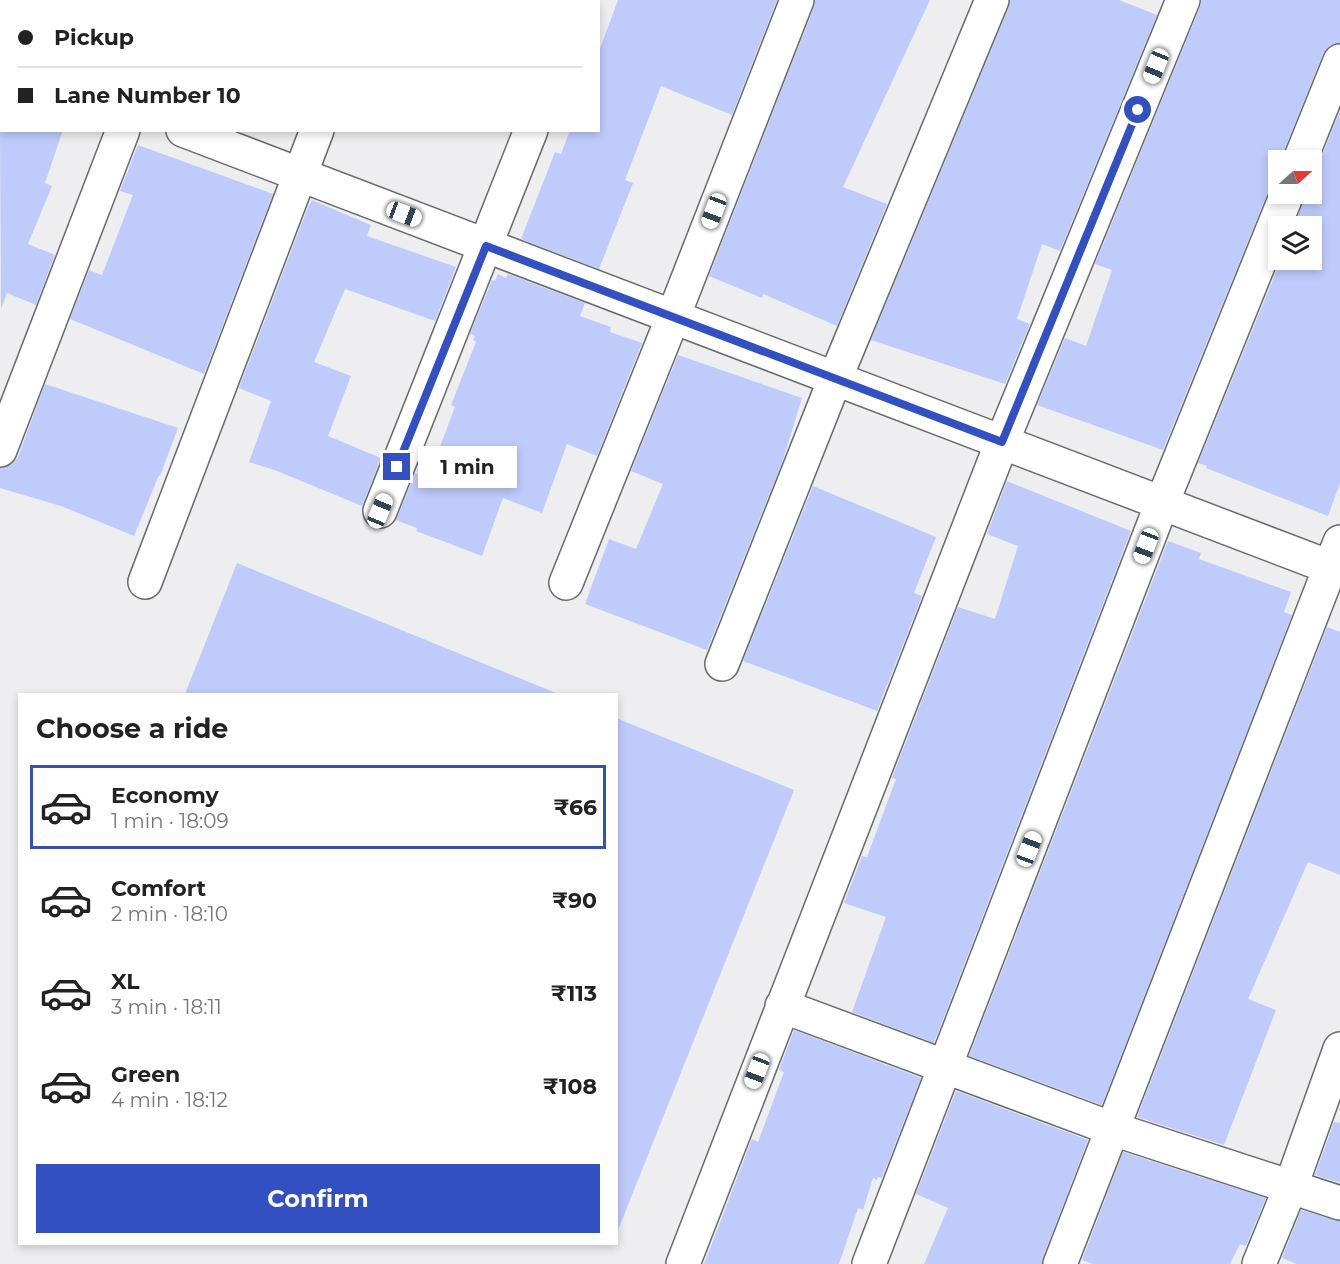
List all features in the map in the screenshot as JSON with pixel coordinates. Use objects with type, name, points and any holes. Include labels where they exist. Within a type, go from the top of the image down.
[{"type":"street","points":[[566,583],[797,0]]},
{"type":"street","points":[[722,664],[835,378],[992,0]]},
{"type":"street","points":[[682,1264],[1002,442],[1183,0]]},
{"type":"street","points":[[1304,150],[1340,61]]},
{"type":"street","points":[[0,450],[122,132]]},
{"type":"street","points":[[188,132],[1162,503],[1337,560],[1060,1264]]},
{"type":"street","points":[[145,582],[316,132]]},
{"type":"street","points":[[380,511],[530,132]]},
{"type":"street","points":[[869,1264],[1162,503],[1283,204]]},
{"type":"street","points":[[782,1006],[1113,1129],[1340,1203]]},
{"type":"street","points":[[1259,1264],[1291,1186],[1340,1049]]},
{"type":"building","points":[[618,0],[777,0],[732,115],[661,86],[625,180],[633,183],[599,269],[521,239],[555,152],[561,154],[569,132],[600,132],[600,49]]},
{"type":"building","points":[[815,0],[930,0],[843,187],[887,204],[837,326],[763,294],[762,298],[709,276]]},
{"type":"building","points":[[1010,0],[1119,0],[1157,15],[1060,251],[1042,244],[1017,319],[1030,324],[1005,384],[871,340]]},
{"type":"building","points":[[1201,0],[1340,0],[1340,43],[1329,46],[1323,54],[1284,150],[1268,150],[1268,192],[1163,450],[1037,405],[1065,338],[1086,346],[1112,270],[1095,264]]},
{"type":"building","points":[[1340,111],[1340,483],[1328,516],[1198,463],[1277,270],[1322,270],[1322,216],[1297,216],[1302,204],[1322,204],[1322,155]]},
{"type":"building","points":[[0,132],[62,132],[45,183],[52,186],[28,244],[55,255],[36,305],[7,293],[1,309]]},
{"type":"building","points":[[138,145],[273,194],[204,374],[70,319],[89,270],[102,275],[133,195],[120,191]]},
{"type":"building","points":[[312,200],[371,225],[367,236],[456,267],[435,321],[345,289],[314,362],[351,376],[328,436],[381,458],[362,506],[249,462],[271,401],[239,388]]},
{"type":"building","points":[[498,274],[506,278],[508,274],[585,303],[580,316],[611,327],[610,332],[642,343],[597,456],[567,444],[542,513],[503,498],[482,556],[416,531],[417,528],[396,520],[415,473],[428,478],[455,407],[451,405],[476,342],[473,340],[475,336],[470,334],[492,280],[495,281]]},
{"type":"building","points":[[678,355],[802,398],[782,463],[707,650],[585,604],[609,539],[636,549],[663,484],[631,471]]},
{"type":"building","points":[[45,384],[178,428],[134,536],[61,506],[0,488],[0,468],[11,465],[18,457]]},
{"type":"building","points":[[1007,481],[1131,531],[934,1043],[852,1012],[886,917],[844,903],[862,856],[867,857],[896,779],[892,778],[958,607],[995,619],[1018,546],[987,534]]},
{"type":"building","points":[[813,486],[936,537],[914,593],[922,596],[877,711],[743,661]]},
{"type":"building","points":[[1168,541],[1201,553],[1199,559],[1291,592],[1284,612],[1292,615],[1102,1105],[969,1056]]},
{"type":"building","points":[[237,563],[556,693],[185,693]]},
{"type":"building","points":[[1327,627],[1340,632],[1340,875],[1308,862],[1248,999],[1276,1010],[1224,1145],[1137,1117]]},
{"type":"building","points":[[618,719],[794,790],[618,1230]]},
{"type":"building","points":[[794,1030],[921,1078],[882,1178],[878,1177],[877,1180],[873,1178],[863,1210],[858,1208],[839,1264],[704,1264],[752,1139],[758,1142],[784,1072],[779,1070]]},
{"type":"building","points":[[956,1091],[1088,1140],[1042,1264],[924,1264],[948,1208],[916,1194]]},
{"type":"building","points":[[1334,1122],[1340,1123],[1340,1183],[1315,1175]]},
{"type":"building","points":[[1123,1152],[1266,1198],[1246,1246],[1240,1244],[1230,1264],[1093,1264],[1082,1260]]},
{"type":"building","points":[[1301,1210],[1340,1221],[1340,1264],[1297,1264],[1282,1258]]},
{"type":"route","points":[[397,467],[486,246],[1002,442],[1138,110]]}]
